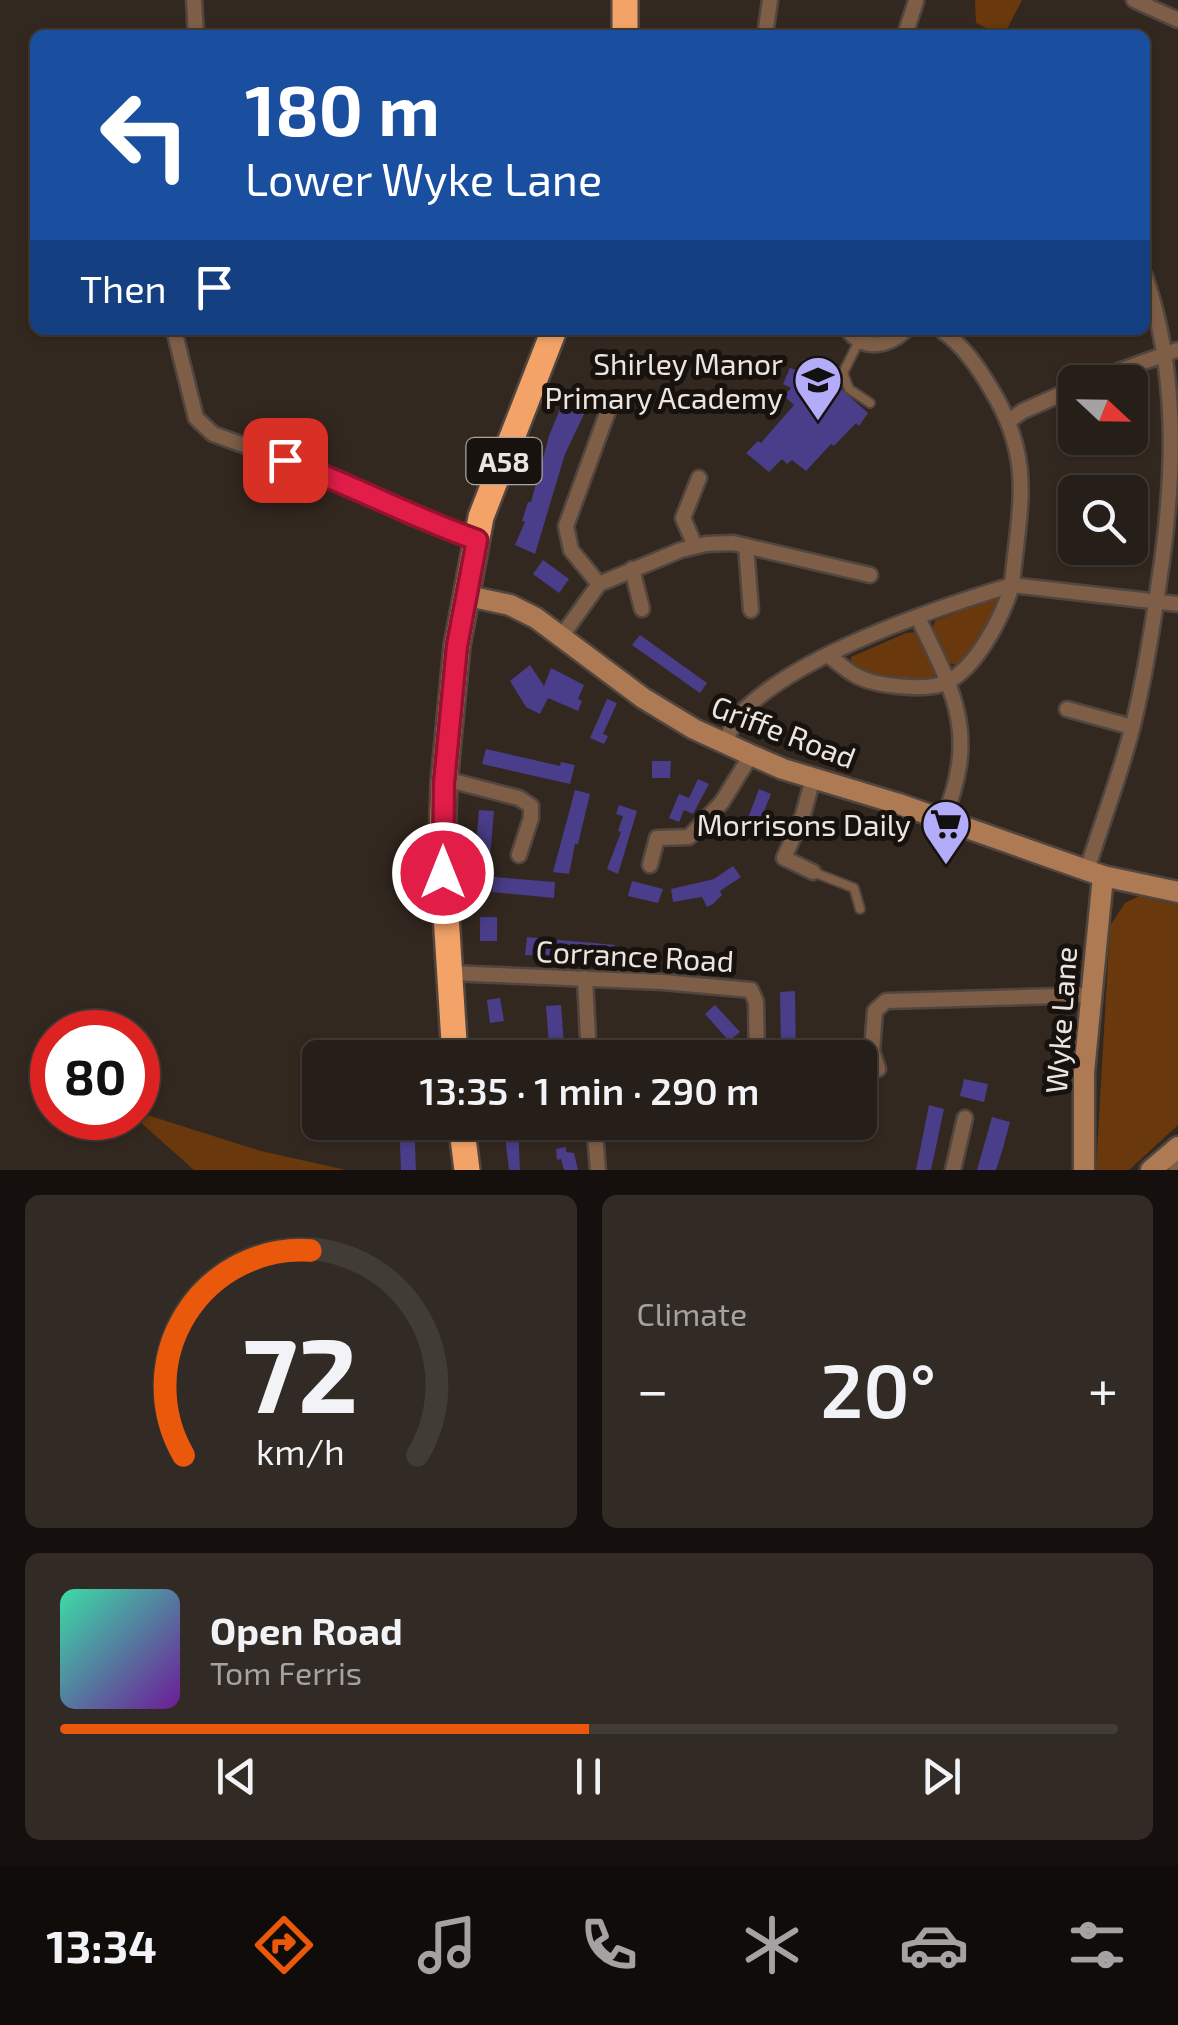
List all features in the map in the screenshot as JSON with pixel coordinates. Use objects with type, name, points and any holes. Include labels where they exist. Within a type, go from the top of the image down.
[{"type":"highway","points":[[624,0],[625,30]]},
{"type":"highway","name":"A58","points":[[454,1040],[442,851],[457,646],[482,517],[552,335]]},
{"type":"highway","points":[[463,1140],[467,1170]]},
{"type":"street","points":[[194,0],[196,30]]},
{"type":"street","points":[[767,30],[770,0]]},
{"type":"street","points":[[907,30],[916,0]]},
{"type":"street","points":[[1134,0],[1178,20]]},
{"type":"street","points":[[1095,873],[1132,727],[1156,601],[1174,459],[1174,351],[1150,289]]},
{"type":"street","points":[[175,335],[196,418],[213,434],[320,473],[412,516],[477,540]]},
{"type":"street","points":[[854,336],[884,344],[898,335]]},
{"type":"street","points":[[829,656],[856,676],[871,681],[909,686],[950,681],[983,646],[1005,609],[1012,585],[1021,511],[1021,469],[1010,420],[979,368],[949,335]]},
{"type":"street","points":[[1135,365],[1174,351]]},
{"type":"street","points":[[1010,420],[1058,395]]},
{"type":"street","points":[[599,584],[571,550],[566,526],[612,400]]},
{"type":"street","points":[[695,546],[683,518],[699,478]]},
{"type":"street","points":[[561,637],[599,584],[695,546],[723,542],[870,575]]},
{"type":"street","points":[[746,546],[751,610]]},
{"type":"street","points":[[632,569],[642,608]]},
{"type":"street","points":[[724,744],[742,712],[778,682],[942,607],[1012,585],[1178,604]]},
{"type":"street","name":"Griffe Road","points":[[468,596],[510,605],[653,704],[724,744],[1095,873],[1178,892]]},
{"type":"street","points":[[918,618],[950,681],[960,717],[962,756],[943,820]]},
{"type":"street","points":[[1067,708],[1132,727]]},
{"type":"street","points":[[650,865],[657,838],[690,837],[722,802],[751,755]]},
{"type":"street","points":[[445,778],[520,798],[530,806],[531,818],[519,854]]},
{"type":"street","points":[[813,778],[803,815],[784,858],[813,872]]},
{"type":"street","name":"Wyke Lane","points":[[1084,1170],[1084,1072],[1092,994],[1095,873]]},
{"type":"street","name":"Corrance Road","points":[[448,973],[751,990],[756,1002],[757,1040]]},
{"type":"street","points":[[584,978],[588,1040]]},
{"type":"street","points":[[878,1069],[872,1051],[875,1011],[886,1001],[1092,994]]},
{"type":"street","points":[[953,1170],[965,1118]]},
{"type":"street","points":[[596,1140],[598,1170]]},
{"type":"street","points":[[1151,1170],[1175,1157]]},
{"type":"lane","points":[[854,336],[842,373],[849,389],[870,403]]},
{"type":"lane","points":[[813,872],[854,888],[860,909]]},
{"type":"shaded area","points":[[975,0],[1022,0],[1007,30],[991,30],[976,23]]},
{"type":"shaded area","points":[[995,597],[1001,604],[980,644],[957,665],[947,663],[931,633],[935,621]]},
{"type":"shaded area","points":[[917,632],[936,671],[932,679],[890,678],[851,665],[851,657]]},
{"type":"shaded area","points":[[1139,896],[1178,905],[1178,1125],[1129,1170],[1096,1170],[1110,926],[1125,903]]},
{"type":"shaded area","points":[[160,1119],[261,1151],[346,1170],[194,1170],[160,1140]]},
{"type":"building","points":[[803,359],[824,367],[822,372],[868,413],[859,426],[856,423],[834,446],[831,444],[806,471],[792,460],[787,464],[782,459],[769,472],[746,453],[758,441],[761,443],[794,405],[784,396],[791,388],[783,384],[790,368],[799,371]]},
{"type":"building","points":[[564,399],[587,408],[565,454],[535,554],[515,545]]},
{"type":"building","points":[[543,560],[569,579],[559,593],[533,574]]},
{"type":"building","points":[[640,635],[707,683],[700,693],[632,645]]},
{"type":"building","points":[[530,665],[544,686],[551,668],[584,685],[578,711],[548,698],[540,714],[526,707],[510,681]]},
{"type":"building","points":[[607,699],[617,703],[603,734],[608,736],[604,744],[590,738]]},
{"type":"building","points":[[486,749],[560,766],[561,762],[575,765],[570,784],[482,764]]},
{"type":"building","points":[[652,761],[671,761],[670,778],[652,778]]},
{"type":"building","points":[[698,779],[709,784],[693,814],[684,810],[679,822],[669,818],[679,794],[689,798]]},
{"type":"building","points":[[759,789],[771,794],[754,836],[743,831]]},
{"type":"building","points":[[575,790],[590,794],[578,844],[569,874],[553,872]]},
{"type":"building","points":[[619,805],[637,811],[618,874],[607,869],[621,832],[618,831],[623,816],[616,814]]},
{"type":"building","points":[[479,810],[494,811],[489,868],[474,868]]},
{"type":"building","points":[[733,866],[741,877],[720,891],[722,895],[713,904],[707,907],[702,897],[673,902],[671,889],[714,879]]},
{"type":"building","points":[[494,877],[555,882],[554,898],[492,892]]},
{"type":"building","points":[[632,881],[663,889],[658,903],[628,896]]},
{"type":"building","points":[[480,917],[497,917],[497,941],[480,941]]},
{"type":"building","points":[[527,937],[615,945],[613,960],[580,954],[580,958],[525,955]]},
{"type":"building","points":[[795,991],[796,1040],[781,1040],[780,992]]},
{"type":"building","points":[[500,998],[504,1021],[490,1023],[487,1000]]},
{"type":"building","points":[[561,1005],[564,1040],[549,1040],[546,1006]]},
{"type":"building","points":[[715,1005],[740,1032],[728,1040],[705,1014]]},
{"type":"building","points":[[964,1079],[988,1084],[984,1102],[960,1096]]},
{"type":"building","points":[[929,1105],[944,1109],[931,1170],[916,1170]]},
{"type":"building","points":[[992,1117],[1010,1122],[1003,1148],[996,1170],[977,1170]]},
{"type":"building","points":[[400,1140],[415,1140],[416,1170],[401,1170]]},
{"type":"building","points":[[506,1140],[519,1140],[520,1170],[509,1170]]},
{"type":"building","points":[[566,1147],[566,1152],[574,1153],[578,1170],[564,1170],[561,1159],[557,1160],[556,1149]]},
{"type":"place","name":"Shirley Manor Primary Academy","points":[[818,422]]},
{"type":"place","name":"Morrisons Daily","points":[[946,866]]},
{"type":"route","points":[[285,460],[477,540],[457,646],[444,783],[443,873]]}]
